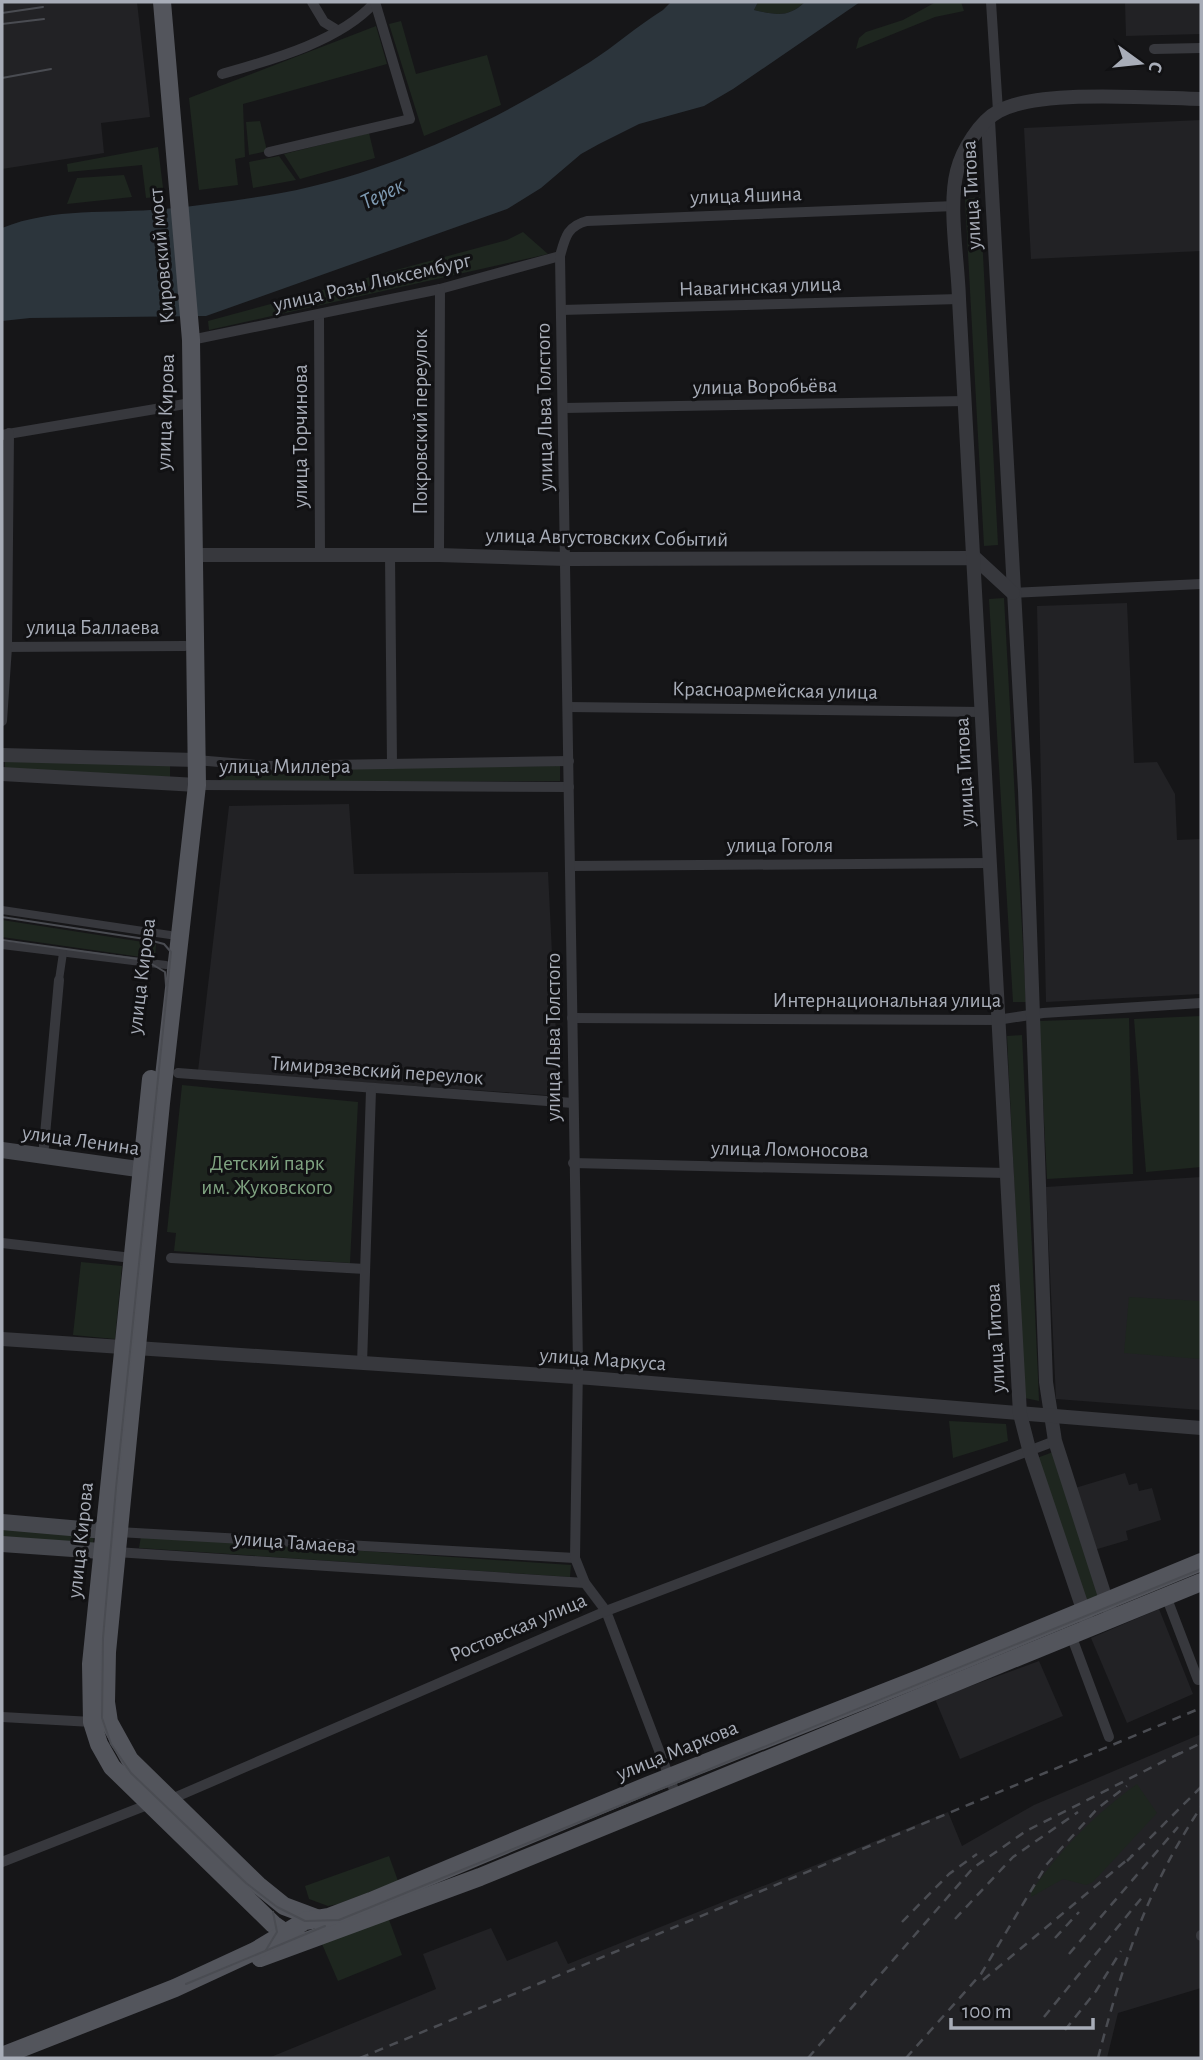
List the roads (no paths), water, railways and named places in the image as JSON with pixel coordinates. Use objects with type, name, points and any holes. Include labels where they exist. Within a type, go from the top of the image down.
[{"type":"main road","name":"Кировский мост","points":[[162,2],[190,337]]},
{"type":"main road","name":"улица Кирова","points":[[190,337],[185,404],[191,555],[185,646],[191,760]]},
{"type":"main road","name":"улица Кирова","points":[[129,1347],[131,1258],[147,1170],[191,785],[190,337]]},
{"type":"main road","name":"улица Кирова","points":[[191,785],[166,965],[109,1551],[91,1664],[92,1722],[99,1744],[112,1767],[147,1805],[261,1914],[285,1933],[304,1941]]},
{"type":"main road","name":"улица Ленина","points":[[2,1150],[147,1170]]},
{"type":"main road","name":"улица Тамаева","points":[[2,1522],[111,1531]]},
{"type":"main road","name":"улица Тамаева","points":[[2,1545],[109,1551]]},
{"type":"main road","name":"улица Кирова","points":[[109,1551],[106,1674],[109,1722],[130,1760],[168,1799],[284,1906],[316,1918]]},
{"type":"main road","name":"улица Маркова","points":[[1110,1610],[1201,1562]]},
{"type":"main road","name":"улица Маркова","points":[[2,2056],[175,1988],[255,1951],[316,1918],[329,1917],[371,1901],[669,1777],[1110,1610],[1166,1596],[1201,1581]]},
{"type":"main road","name":"улица Маркова","points":[[175,1988],[188,1987],[304,1941],[480,1877],[1071,1634],[1086,1619]]},
{"type":"main road","points":[[255,1951],[265,1939],[261,1914]]},
{"type":"street","points":[[312,2],[324,23],[337,30]]},
{"type":"street","points":[[222,74],[266,62],[337,30],[360,19],[375,2]]},
{"type":"street","points":[[269,152],[410,119],[375,2]]},
{"type":"street","points":[[991,2],[993,115],[1027,102],[1072,98],[1201,99]]},
{"type":"street","points":[[1154,49],[1201,48]]},
{"type":"street","name":"улица Титова","points":[[993,115],[965,149],[957,173],[955,206],[1020,1414],[1029,1449],[1086,1619]]},
{"type":"street","name":"улица Титова","points":[[993,115],[1013,593],[1025,790],[1050,1418],[1110,1610]]},
{"type":"street","name":"улица Яшина","points":[[560,256],[567,233],[572,227],[587,221],[955,206]]},
{"type":"street","name":"улица Розы Люксембург","points":[[190,337],[319,316],[440,289],[560,256]]},
{"type":"street","name":"улица Льва Толстого","points":[[560,256],[578,1377],[575,1558],[585,1583],[606,1611],[676,1795]]},
{"type":"street","name":"Покровский переулок","points":[[439,555],[440,289]]},
{"type":"street","name":"Навагинская улица","points":[[561,310],[959,299]]},
{"type":"street","name":"улица Торчинова","points":[[319,316],[320,556]]},
{"type":"street","name":"улица Воробьёва","points":[[564,408],[966,401]]},
{"type":"street","points":[[2,721],[5,434],[185,404]]},
{"type":"street","name":"улица Августовских Событий","points":[[191,555],[439,555],[566,559],[975,558]]},
{"type":"street","points":[[390,555],[392,764]]},
{"type":"street","points":[[975,558],[1013,593],[1201,584]]},
{"type":"street","name":"улица Баллаева","points":[[4,647],[185,646]]},
{"type":"street","name":"Красноармейская улица","points":[[568,707],[982,712]]},
{"type":"street","name":"улица Миллера","points":[[2,755],[191,760],[266,766],[569,761]]},
{"type":"street","name":"улица Миллера","points":[[2,774],[191,785],[569,787]]},
{"type":"street","name":"улица Гоголя","points":[[571,866],[990,863]]},
{"type":"street","points":[[2,910],[170,935]]},
{"type":"street","points":[[2,945],[166,965]]},
{"type":"street","points":[[43,1157],[63,953]]},
{"type":"street","name":"Интернациональная улица","points":[[572,1018],[997,1020],[1201,1003]]},
{"type":"street","name":"Тимирязевский переулок","points":[[178,1073],[371,1090],[573,1103]]},
{"type":"street","points":[[362,1364],[371,1090]]},
{"type":"street","name":"улица Ломоносова","points":[[573,1163],[1006,1173]]},
{"type":"street","points":[[2,1243],[131,1258]]},
{"type":"street","points":[[171,1258],[365,1269]]},
{"type":"street","name":"улица Маркуса","points":[[2,1339],[578,1377],[1050,1418],[1201,1428]]},
{"type":"street","name":"Ростовская улица","points":[[2,1862],[168,1799],[606,1611],[1055,1441]]},
{"type":"street","name":"улица Тамаева","points":[[111,1531],[575,1558]]},
{"type":"street","name":"улица Тамаева","points":[[109,1551],[585,1583]]},
{"type":"street","points":[[1166,1596],[1200,1680]]},
{"type":"street","points":[[1071,1634],[1109,1737]]},
{"type":"street","points":[[2,1717],[92,1722]]},
{"type":"water","name":"Терек","points":[[671,2],[758,2],[754,10],[775,14],[793,11],[805,2],[860,2],[733,89],[704,106],[639,124],[599,144],[581,154],[541,188],[507,209],[206,316],[30,318],[2,321],[2,228],[22,221],[62,214],[164,209],[264,196],[307,188],[392,162],[474,127],[552,85],[599,56]]},
{"type":"tram line","points":[[2,13],[43,7]]},
{"type":"tram line","points":[[2,24],[44,19]]},
{"type":"tram line","points":[[2,78],[51,69]]},
{"type":"tram line","points":[[2,917],[145,939],[164,944],[171,952],[116,1488],[103,1638],[102,1718],[111,1744],[131,1773],[246,1883],[277,1907],[305,1921],[339,1920],[1201,1569]]},
{"type":"tram line","points":[[2,940],[145,960],[165,972],[166,985]]},
{"type":"tram line","points":[[266,1950],[277,1932],[273,1912]]},
{"type":"tram line","points":[[186,1984],[325,1926]]},
{"type":"railway","points":[[360,2058],[1201,1708]]},
{"type":"railway","points":[[1175,1756],[1201,1743]]},
{"type":"railway","points":[[808,2058],[973,1868],[1026,1831],[1182,1752]]},
{"type":"railway","points":[[906,2058],[981,1974],[1047,1864],[1098,1808],[1127,1786]]},
{"type":"railway","points":[[1127,1861],[1201,1787]]},
{"type":"railway","points":[[1098,2058],[1138,1928],[1165,1868],[1201,1807]]},
{"type":"railway","points":[[955,1919],[1013,1857],[1078,1812]]},
{"type":"railway","points":[[1069,1954],[1178,1827]]},
{"type":"railway","points":[[902,1922],[949,1874],[977,1854]]},
{"type":"railway","points":[[983,1980],[1133,1855]]},
{"type":"railway","points":[[1044,2017],[1144,1895]]},
{"type":"railway","points":[[1055,1938],[1079,1912]]},
{"type":"railway","points":[[1065,2030],[1096,1991],[1121,1951]]},
{"type":"park label","name":"Детский парк им. Жуковского","points":[[267,1175]]}]
